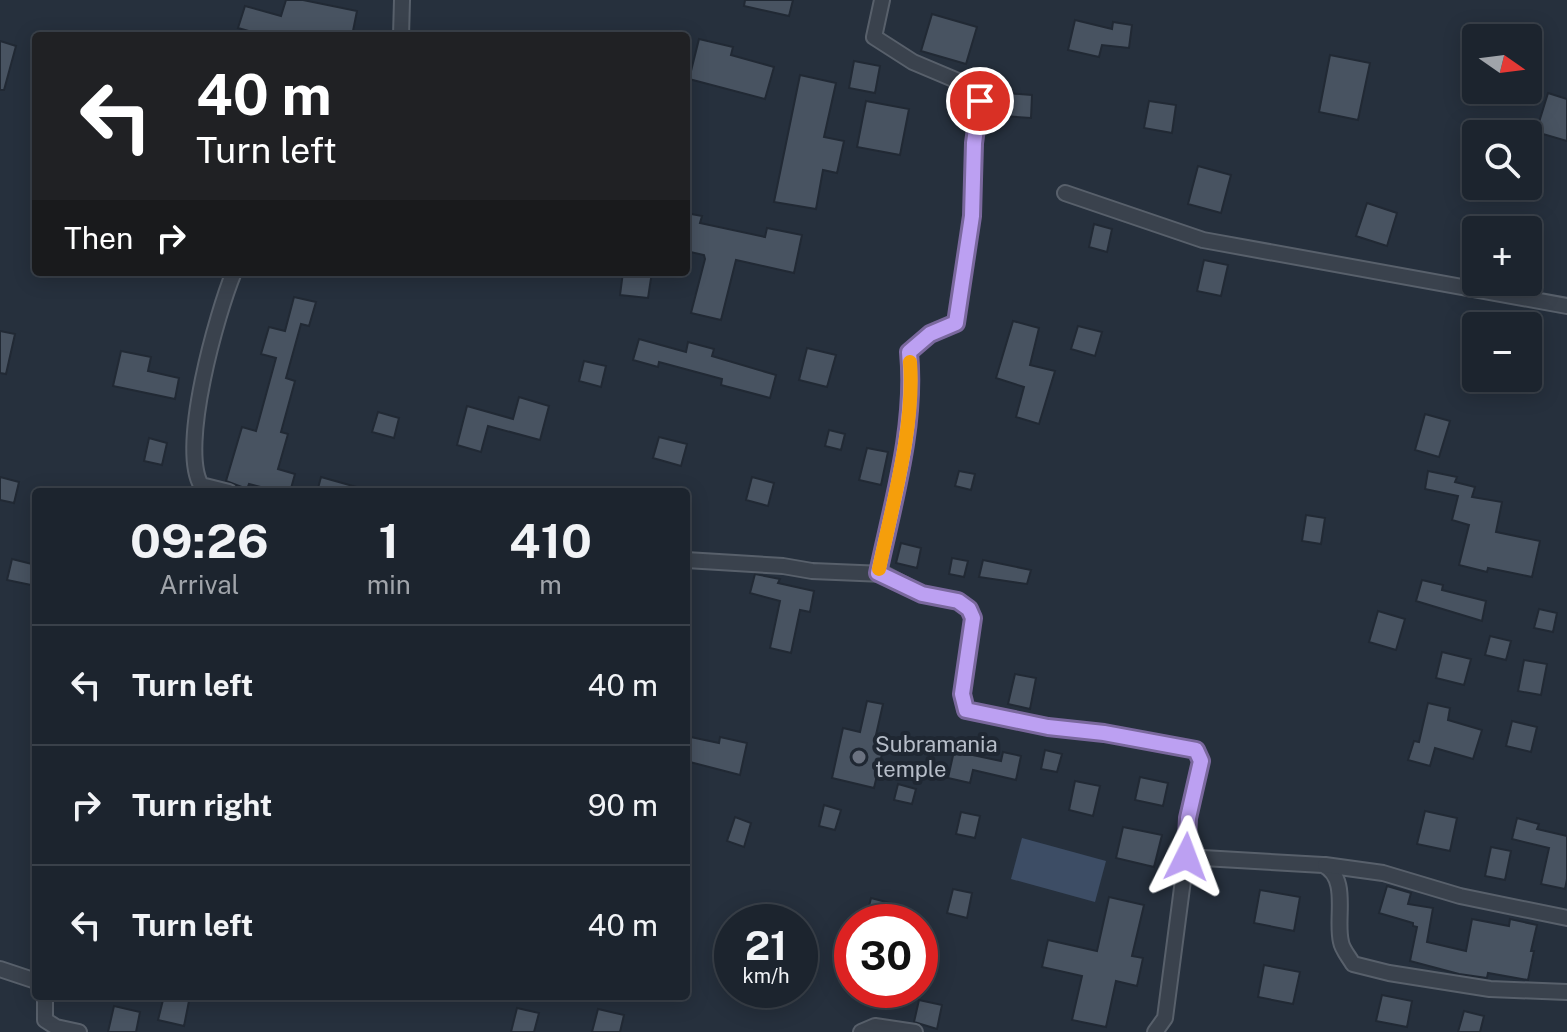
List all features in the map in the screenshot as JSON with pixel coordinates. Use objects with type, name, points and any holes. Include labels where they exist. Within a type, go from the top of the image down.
[{"type":"street","points":[[401,32],[402,0]]},
{"type":"street","points":[[878,573],[906,433],[910,397],[909,352],[930,334],[956,323],[972,216],[974,143],[980,101],[977,89],[913,62],[874,37],[882,0]]},
{"type":"street","points":[[1065,193],[1203,240],[1567,306]]},
{"type":"street","points":[[213,488],[201,485],[195,475],[195,418],[224,295],[232,276]]},
{"type":"street","points":[[690,560],[783,566],[812,571],[878,573],[922,594],[958,601],[969,609],[973,618],[962,694],[966,710],[1048,727],[1104,733],[1196,750],[1201,761],[1188,818],[1186,857],[1165,1018],[1155,1032]]},
{"type":"street","points":[[1186,857],[1323,865],[1383,873],[1460,896],[1567,918]]},
{"type":"street","points":[[1323,865],[1331,869],[1338,879],[1341,944],[1353,964],[1490,989],[1567,992]]},
{"type":"street","points":[[0,969],[32,980]]},
{"type":"street","points":[[45,1000],[45,1020],[56,1027],[79,1032]]},
{"type":"street","points":[[861,1032],[875,1026],[915,1032]]},
{"type":"water","points":[[1022,838],[1106,861],[1095,902],[1011,879]]},
{"type":"building","points":[[286,0],[303,0],[357,11],[353,32],[252,32],[238,28],[245,6],[281,16]]},
{"type":"building","points":[[745,0],[793,0],[789,16],[744,6]]},
{"type":"building","points":[[932,14],[977,27],[966,64],[921,51]]},
{"type":"building","points":[[1075,20],[1112,29],[1113,22],[1132,25],[1129,48],[1102,45],[1099,57],[1068,50]]},
{"type":"building","points":[[699,39],[733,47],[731,55],[774,67],[765,99],[690,79]]},
{"type":"building","points":[[0,41],[16,46],[4,90],[0,90]]},
{"type":"building","points":[[1330,55],[1370,63],[1358,120],[1319,112]]},
{"type":"building","points":[[854,61],[880,66],[875,93],[849,88]]},
{"type":"building","points":[[800,75],[836,83],[824,137],[844,141],[837,173],[823,170],[816,209],[774,202]]},
{"type":"building","points":[[1005,93],[1032,95],[1031,118],[1003,116]]},
{"type":"building","points":[[1548,93],[1567,99],[1567,141],[1542,134],[1540,120]]},
{"type":"building","points":[[866,101],[909,109],[900,155],[857,147]]},
{"type":"building","points":[[1149,101],[1176,105],[1172,133],[1144,128]]},
{"type":"building","points":[[1198,166],[1231,175],[1221,213],[1188,204]]},
{"type":"building","points":[[1367,203],[1397,213],[1387,246],[1356,236]]},
{"type":"building","points":[[690,214],[702,216],[700,223],[765,237],[767,228],[802,235],[794,273],[736,260],[721,320],[691,313],[704,255],[690,252]]},
{"type":"building","points":[[1094,224],[1112,229],[1107,252],[1089,247]]},
{"type":"building","points":[[1204,260],[1228,265],[1221,296],[1197,291]]},
{"type":"building","points":[[622,276],[651,276],[648,298],[620,295]]},
{"type":"building","points":[[294,297],[316,302],[309,326],[301,324],[286,378],[295,381],[281,432],[288,434],[278,469],[295,474],[291,488],[264,488],[249,484],[244,488],[226,481],[242,427],[256,431],[276,358],[261,354],[269,327],[285,331]]},
{"type":"building","points":[[1013,321],[1039,328],[1030,365],[1055,371],[1039,424],[1016,417],[1024,387],[996,378]]},
{"type":"building","points":[[1078,326],[1102,332],[1095,356],[1071,349]]},
{"type":"building","points":[[0,331],[15,334],[6,374],[0,373]]},
{"type":"building","points":[[639,339],[686,352],[688,342],[714,349],[712,356],[776,375],[770,398],[721,385],[722,379],[659,362],[658,367],[633,360]]},
{"type":"building","points":[[807,348],[836,355],[827,387],[799,380]]},
{"type":"building","points":[[121,351],[151,357],[148,371],[179,378],[175,399],[113,386]]},
{"type":"building","points":[[584,361],[606,366],[601,387],[579,381]]},
{"type":"building","points":[[519,397],[549,406],[540,440],[488,426],[481,452],[457,445],[467,406],[513,419]]},
{"type":"building","points":[[378,412],[399,418],[394,438],[372,432]]},
{"type":"building","points":[[1425,414],[1450,421],[1439,457],[1415,450]]},
{"type":"building","points":[[829,430],[845,434],[841,450],[825,446]]},
{"type":"building","points":[[659,437],[687,444],[681,466],[653,458]]},
{"type":"building","points":[[149,438],[167,443],[162,465],[144,461]]},
{"type":"building","points":[[867,448],[888,452],[881,485],[859,480]]},
{"type":"building","points":[[959,471],[975,474],[971,490],[955,486]]},
{"type":"building","points":[[1428,471],[1457,477],[1455,482],[1475,487],[1472,497],[1502,502],[1496,532],[1540,541],[1532,577],[1459,565],[1469,525],[1452,520],[1458,496],[1425,489]]},
{"type":"building","points":[[0,477],[19,482],[14,503],[0,500]]},
{"type":"building","points":[[321,477],[360,488],[318,488]]},
{"type":"building","points":[[752,477],[774,483],[768,506],[746,500]]},
{"type":"building","points":[[1306,515],[1325,518],[1321,544],[1302,541]]},
{"type":"building","points":[[901,543],[921,548],[917,568],[896,563]]},
{"type":"building","points":[[952,558],[968,561],[964,577],[949,574]]},
{"type":"building","points":[[12,559],[32,564],[32,585],[7,580]]},
{"type":"building","points":[[983,560],[1031,570],[1027,584],[979,577]]},
{"type":"building","points":[[755,574],[814,591],[810,612],[800,610],[791,653],[770,648],[780,601],[750,593]]},
{"type":"building","points":[[1422,580],[1443,585],[1442,590],[1486,601],[1482,621],[1416,601]]},
{"type":"building","points":[[1539,609],[1557,613],[1553,632],[1534,628]]},
{"type":"building","points":[[1378,611],[1405,619],[1396,650],[1369,642]]},
{"type":"building","points":[[1490,636],[1511,641],[1506,660],[1485,655]]},
{"type":"building","points":[[1442,652],[1471,659],[1464,685],[1436,678]]},
{"type":"building","points":[[1524,660],[1547,664],[1541,695],[1518,691]]},
{"type":"building","points":[[1015,674],[1036,678],[1030,709],[1008,704]]},
{"type":"building","name":"Subramania temple","points":[[867,701],[883,704],[876,735],[886,737],[874,788],[832,778],[843,728],[860,732]]},
{"type":"building","points":[[1428,703],[1450,708],[1448,720],[1482,730],[1473,759],[1435,748],[1430,766],[1408,760],[1414,741],[1419,742]]},
{"type":"building","points":[[1512,721],[1537,727],[1531,752],[1506,746]]},
{"type":"building","points":[[690,737],[719,743],[720,737],[747,743],[740,775],[690,762]]},
{"type":"building","points":[[1045,750],[1062,754],[1057,772],[1041,769]]},
{"type":"building","points":[[954,751],[1001,761],[1003,752],[1021,756],[1016,780],[973,770],[970,783],[948,778]]},
{"type":"building","points":[[1140,777],[1168,783],[1163,806],[1135,800]]},
{"type":"building","points":[[1075,781],[1100,786],[1093,816],[1069,810]]},
{"type":"building","points":[[898,784],[916,789],[912,804],[894,800]]},
{"type":"building","points":[[824,805],[841,810],[835,830],[819,826]]},
{"type":"building","points":[[1425,811],[1457,818],[1450,851],[1417,844]]},
{"type":"building","points":[[961,812],[980,816],[975,838],[956,834]]},
{"type":"building","points":[[735,817],[751,823],[744,847],[727,841]]},
{"type":"building","points":[[1517,818],[1539,824],[1537,829],[1567,836],[1565,889],[1541,884],[1549,848],[1512,839]]},
{"type":"building","points":[[1123,827],[1162,835],[1154,867],[1116,858]]},
{"type":"building","points":[[1491,847],[1511,851],[1505,880],[1485,876]]},
{"type":"building","points":[[1387,886],[1411,893],[1408,904],[1433,908],[1427,942],[1466,951],[1472,919],[1509,926],[1510,919],[1537,925],[1528,980],[1488,973],[1487,978],[1459,974],[1410,961],[1417,927],[1379,913]]},
{"type":"building","points":[[953,889],[972,893],[967,918],[947,913]]},
{"type":"building","points":[[1260,890],[1300,897],[1294,931],[1254,923]]},
{"type":"building","points":[[1109,897],[1144,905],[1132,956],[1143,958],[1137,986],[1116,981],[1106,1027],[1072,1020],[1082,976],[1042,967],[1048,940],[1097,951]]},
{"type":"building","points":[[871,898],[894,904],[870,904]]},
{"type":"building","points":[[1264,965],[1300,972],[1293,1004],[1258,997]]},
{"type":"building","points":[[1382,995],[1412,1001],[1407,1027],[1376,1021]]},
{"type":"building","points":[[163,1000],[189,1000],[184,1026],[158,1020]]},
{"type":"building","points":[[938,1004],[942,1005],[937,1029],[914,1022],[917,1008],[938,1008]]},
{"type":"building","points":[[114,1006],[140,1012],[136,1032],[108,1032]]},
{"type":"building","points":[[517,1008],[539,1013],[534,1032],[511,1032]]},
{"type":"building","points":[[598,1009],[624,1015],[620,1032],[592,1032]]},
{"type":"building","points":[[1464,1011],[1484,1016],[1480,1032],[1458,1032]]},
{"type":"slow traffic","points":[[879,569],[906,433],[910,362]]},
{"type":"place","name":"Subramania temple","points":[[859,757]]},
{"type":"route","points":[[980,101],[974,143],[972,216],[956,323],[930,334],[909,352],[910,397],[906,433],[878,573],[922,594],[958,601],[969,609],[973,618],[962,694],[966,710],[995,718],[1196,750],[1201,761],[1188,818],[1186,857]]}]
